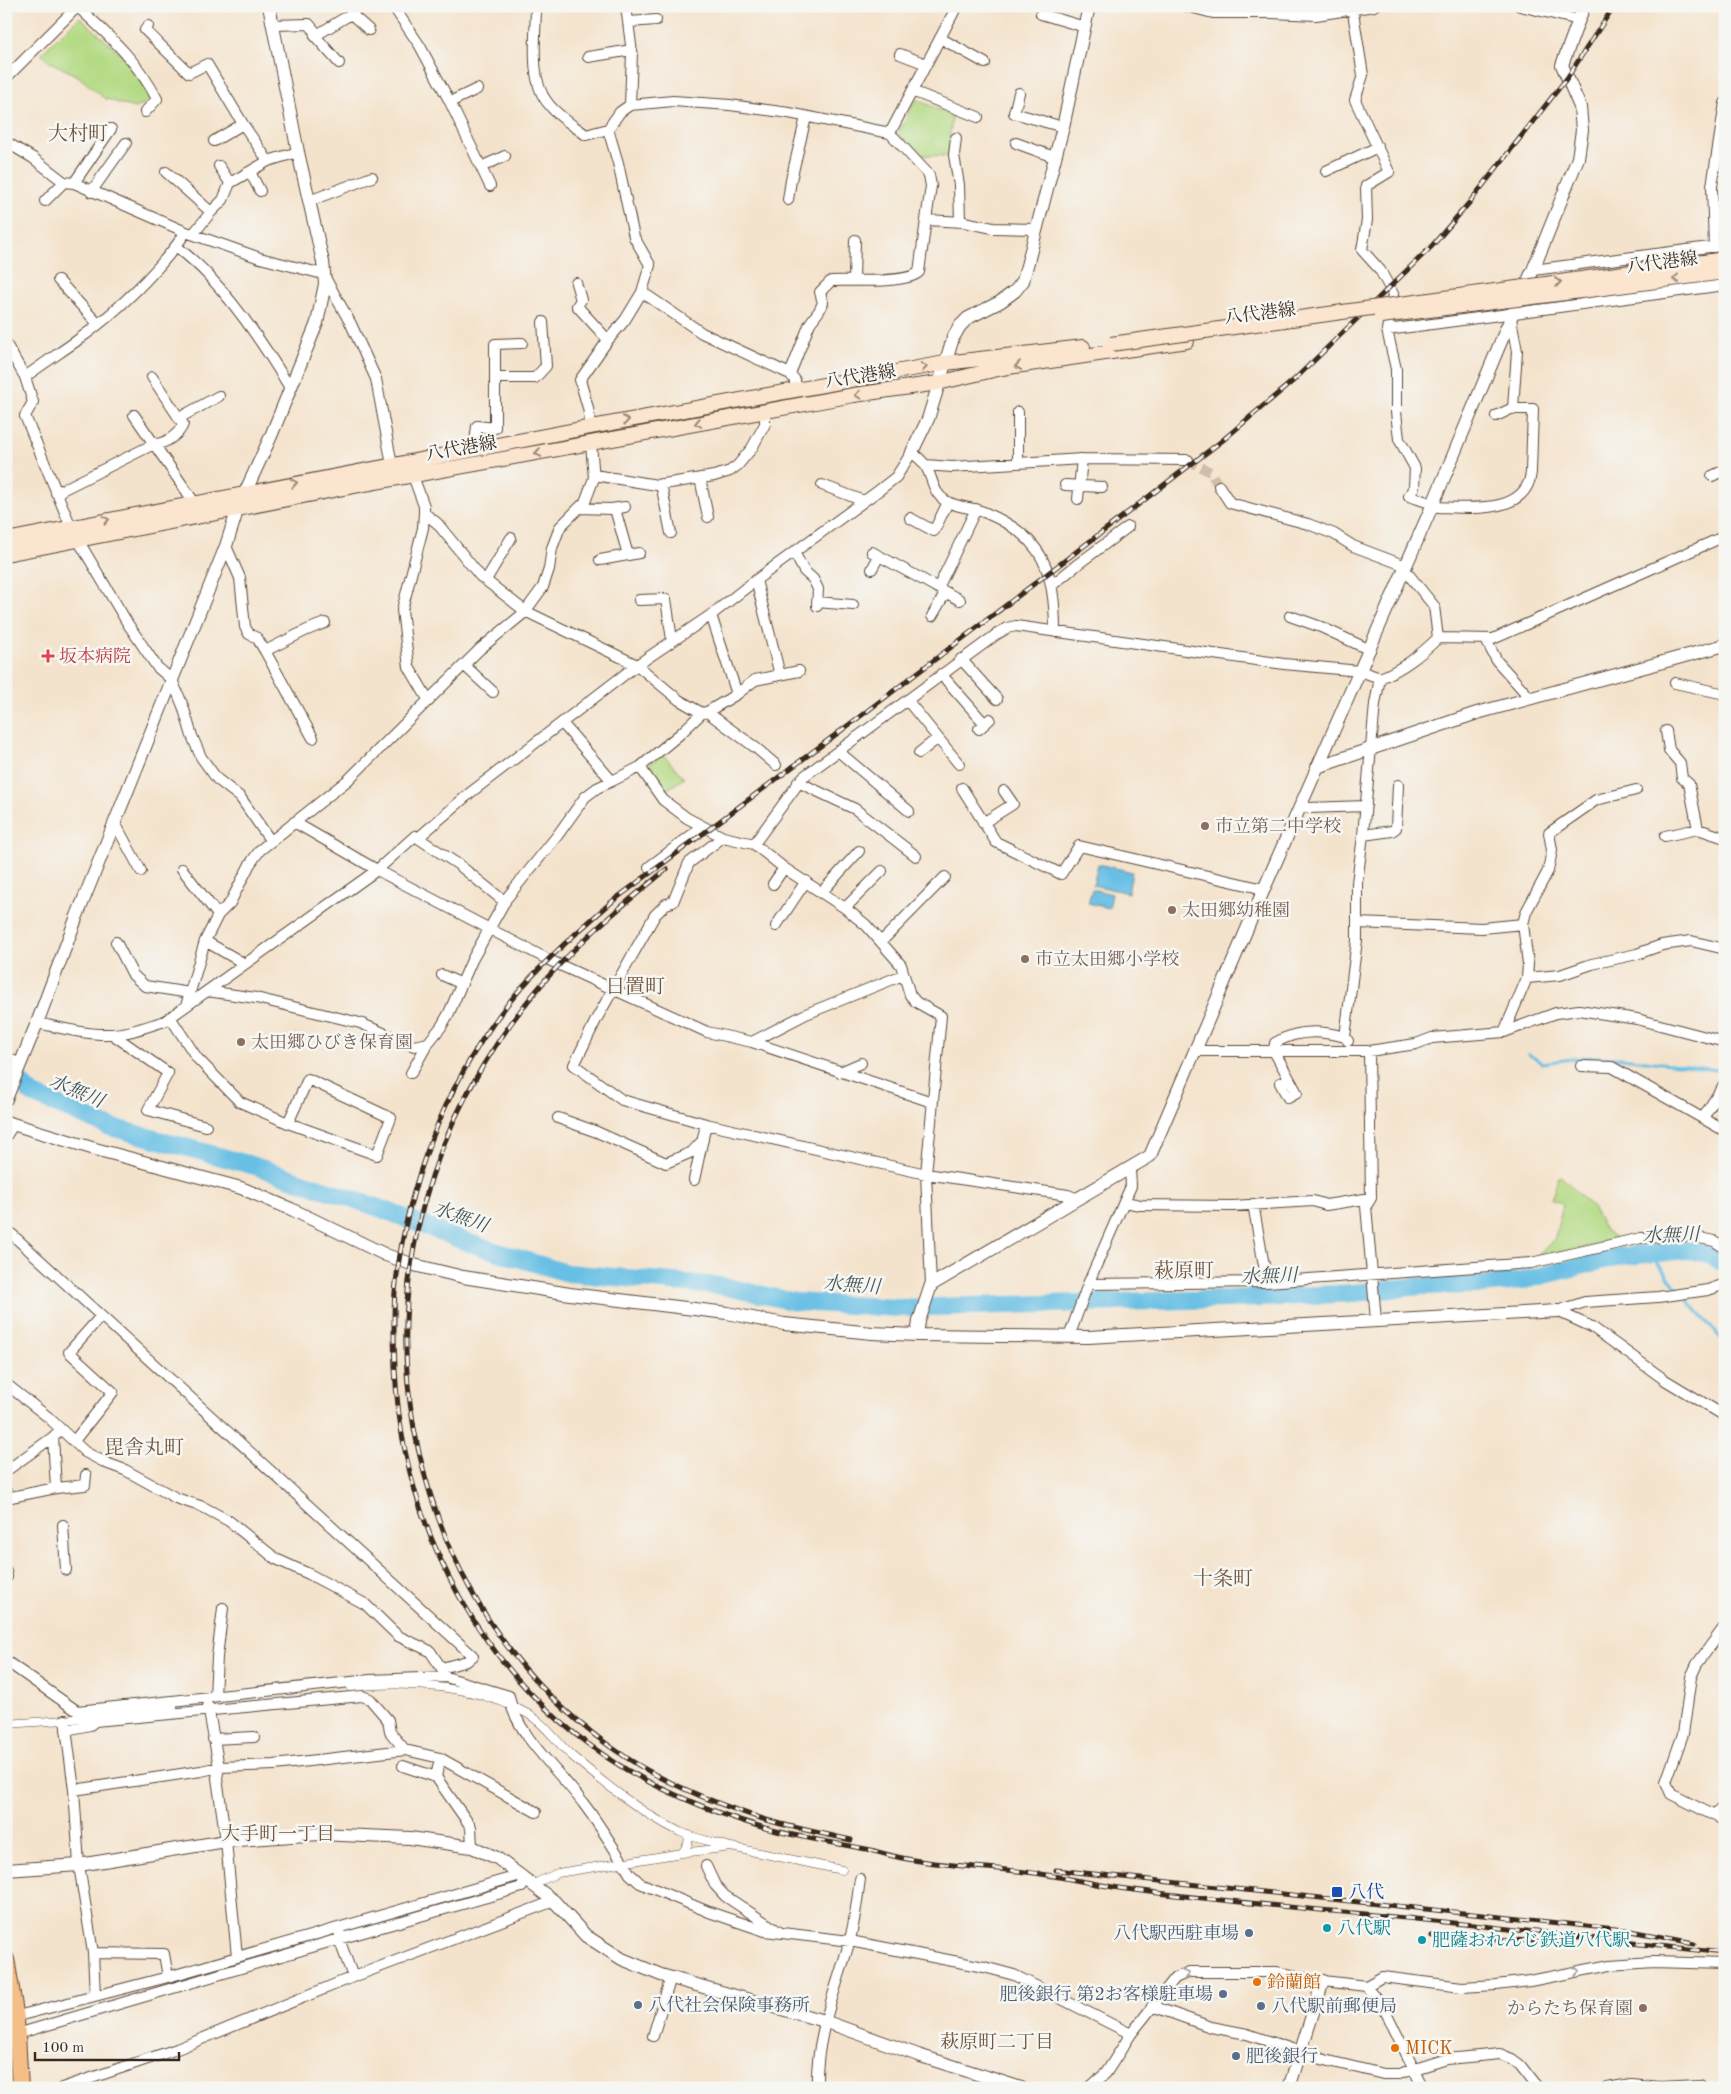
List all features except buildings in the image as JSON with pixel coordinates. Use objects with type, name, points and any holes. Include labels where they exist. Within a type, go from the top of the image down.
[{"type":"main road","name":"八代港線","points":[[6,554],[238,508],[765,411],[938,383],[1002,368],[1581,285],[1725,259]]},
{"type":"main road","name":"八代港線","points":[[6,540],[246,492],[945,363],[1581,285],[1725,272]]},
{"type":"main road","points":[[6,1959],[20,2088]]},
{"type":"street","points":[[6,78],[77,6],[124,49],[147,80],[157,99],[145,112]]},
{"type":"street","points":[[6,1099],[77,916],[226,546],[238,508],[317,323],[325,284],[323,262],[298,152],[269,6]]},
{"type":"street","points":[[393,6],[420,46],[476,147],[481,167],[490,186]]},
{"type":"street","points":[[536,6],[538,86],[543,96],[558,114],[586,135],[608,129],[620,112],[630,105],[673,101],[777,111],[890,134],[929,174],[931,186],[916,275],[881,280],[831,280],[820,292],[823,303],[820,311],[810,323],[790,374]]},
{"type":"street","points":[[626,6],[632,50],[630,105]]},
{"type":"street","points":[[890,134],[957,6]]},
{"type":"street","points":[[418,838],[470,793],[637,665],[711,615],[896,477],[912,452],[928,420],[953,338],[960,326],[968,318],[1000,302],[1015,291],[1023,281],[1063,127],[1089,6]]},
{"type":"street","points":[[1186,6],[1213,13],[1316,15],[1374,6]]},
{"type":"street","points":[[1520,6],[1579,20]]},
{"type":"street","points":[[929,1291],[1150,1156],[1317,767],[1406,568],[1512,314],[1533,270],[1578,158],[1582,130],[1580,107],[1562,65],[1584,6]]},
{"type":"street","points":[[1353,9],[1363,75],[1355,100],[1389,172],[1366,186],[1367,220],[1362,250],[1380,270],[1393,294],[1387,330],[1396,369],[1396,412],[1399,439],[1415,468],[1414,487],[1409,496],[1438,507],[1489,507],[1521,495],[1527,488],[1532,472],[1533,409],[1513,408],[1496,416]]},
{"type":"street","points":[[315,36],[355,10],[369,30]]},
{"type":"street","points":[[1041,14],[1085,27]]},
{"type":"street","points":[[629,22],[656,20]]},
{"type":"street","points":[[273,25],[309,24],[314,30],[315,36],[339,63]]},
{"type":"street","points":[[148,26],[145,30],[189,73],[207,64],[268,161]]},
{"type":"street","points":[[940,38],[985,63]]},
{"type":"street","points":[[588,57],[632,50]]},
{"type":"street","points":[[900,54],[926,64]]},
{"type":"street","points":[[450,102],[477,89]]},
{"type":"street","points":[[912,91],[978,117]]},
{"type":"street","points":[[1019,93],[1014,113],[1063,127]]},
{"type":"street","points":[[1714,247],[1712,186],[1725,103]]},
{"type":"street","points":[[788,200],[806,117]]},
{"type":"street","points":[[214,141],[243,124]]},
{"type":"street","points":[[45,201],[69,182],[111,128]]},
{"type":"street","points":[[591,427],[580,380],[608,340],[625,320],[642,292],[650,265],[634,237],[618,163],[608,129]]},
{"type":"street","points":[[956,138],[954,155],[959,186],[960,222]]},
{"type":"street","points":[[6,142],[69,182],[92,192],[107,196],[190,232],[260,258],[323,274],[351,324],[376,379],[392,465]]},
{"type":"street","points":[[92,192],[126,143]]},
{"type":"street","points":[[1016,143],[1054,157]]},
{"type":"street","points":[[1326,172],[1378,147]]},
{"type":"street","points":[[25,377],[98,324],[212,212],[223,200],[230,183],[268,161],[298,152]]},
{"type":"street","points":[[481,167],[506,156]]},
{"type":"street","points":[[219,166],[230,183]]},
{"type":"street","points":[[166,172],[212,212]]},
{"type":"street","points":[[250,172],[260,191]]},
{"type":"street","points":[[309,201],[372,177]]},
{"type":"street","points":[[926,220],[960,222],[993,228],[1037,229]]},
{"type":"street","points":[[854,280],[855,240]]},
{"type":"street","points":[[1533,270],[1725,245]]},
{"type":"street","points":[[176,246],[207,274],[226,296],[263,344],[290,388]]},
{"type":"street","points":[[58,280],[98,324]]},
{"type":"street","points":[[576,283],[581,300],[577,306],[608,340]]},
{"type":"street","points":[[1387,330],[1725,285]]},
{"type":"street","points":[[642,292],[702,333],[790,374],[795,380],[795,390]]},
{"type":"street","points":[[1512,314],[1511,323],[1517,351],[1513,408]]},
{"type":"street","points":[[495,378],[535,378],[546,366],[546,327]]},
{"type":"street","points":[[474,450],[476,426],[494,428],[495,344],[522,343]]},
{"type":"street","points":[[6,344],[25,377],[33,402],[25,416],[71,527]]},
{"type":"street","points":[[56,493],[154,444],[160,444],[181,431],[183,424],[152,377]]},
{"type":"street","points":[[179,418],[219,396]]},
{"type":"street","points":[[594,475],[629,482],[661,484],[730,471],[738,465],[752,448],[765,424],[765,411]]},
{"type":"street","points":[[1018,412],[1018,462]]},
{"type":"street","points":[[134,415],[194,502]]},
{"type":"street","points":[[186,1006],[205,941],[218,915],[230,903],[250,864],[260,850],[270,840],[348,780],[464,665],[525,611],[543,587],[549,569],[552,548],[560,527],[585,502],[594,475],[591,444]]},
{"type":"street","points":[[912,452],[926,465],[939,496],[948,502],[976,509],[1014,527],[1026,535],[1038,550],[1048,573],[1051,586],[1055,611],[1055,632]]},
{"type":"street","points":[[926,465],[952,467],[1082,459],[1188,460]]},
{"type":"street","points":[[1078,499],[1082,459]]},
{"type":"street","points":[[1712,476],[1725,470]]},
{"type":"street","points":[[413,476],[424,506],[423,528],[402,610],[409,666],[429,701]]},
{"type":"street","points":[[700,478],[708,517]]},
{"type":"street","points":[[661,484],[671,533]]},
{"type":"street","points":[[822,485],[864,501]]},
{"type":"street","points":[[1065,485],[1102,487]]},
{"type":"street","points":[[1218,486],[1230,503],[1308,524],[1334,534],[1353,546],[1406,568],[1434,606],[1438,638]]},
{"type":"street","points":[[910,518],[934,531],[948,502]]},
{"type":"street","points":[[579,508],[620,508],[628,555]]},
{"type":"street","points":[[932,616],[976,509]]},
{"type":"street","points":[[424,513],[437,523],[480,576],[525,611],[637,665],[679,700],[705,712],[756,748],[776,765]]},
{"type":"street","points":[[1051,586],[1128,528]]},
{"type":"street","points":[[754,844],[803,777],[961,659],[1007,628],[1016,626],[1284,664],[1360,671],[1380,678],[1398,670],[1419,656],[1438,638],[1486,640],[1516,630],[1725,536]]},
{"type":"street","points":[[486,580],[510,538]]},
{"type":"street","points":[[78,540],[128,624],[157,667],[172,680],[183,706],[192,736],[202,757],[217,779],[240,796],[270,840]]},
{"type":"street","points":[[226,546],[240,578],[245,627],[249,634],[257,638],[314,738]]},
{"type":"street","points":[[600,560],[639,552]]},
{"type":"street","points":[[794,552],[804,571],[813,579],[818,589],[817,604],[853,605]]},
{"type":"street","points":[[872,569],[876,554],[960,600]]},
{"type":"street","points":[[756,580],[780,675]]},
{"type":"street","points":[[639,600],[666,600],[672,640]]},
{"type":"street","points":[[711,615],[737,694]]},
{"type":"street","points":[[1290,616],[1321,627],[1370,650]]},
{"type":"street","points":[[265,651],[326,623]]},
{"type":"street","points":[[1486,640],[1496,661],[1531,699]]},
{"type":"street","points":[[1317,767],[1477,714],[1725,645]]},
{"type":"street","points":[[961,659],[997,699]]},
{"type":"street","points":[[464,665],[493,692]]},
{"type":"street","points":[[411,1073],[428,1043],[445,1020],[472,960],[505,902],[585,797],[597,788],[640,767],[705,712],[737,694],[754,680],[800,670]]},
{"type":"street","points":[[941,674],[959,699],[985,724]]},
{"type":"street","points":[[1353,1051],[1345,1037],[1357,940],[1357,883],[1366,806],[1370,749],[1380,678]]},
{"type":"street","points":[[1675,683],[1725,694]]},
{"type":"street","points":[[907,700],[938,738],[954,762]]},
{"type":"street","points":[[562,723],[612,781]]},
{"type":"street","points":[[1666,730],[1669,750],[1680,763],[1682,778],[1689,784],[1698,829]]},
{"type":"street","points":[[919,753],[938,738]]},
{"type":"street","points":[[838,751],[907,806]]},
{"type":"street","points":[[640,767],[664,800],[700,825],[723,837],[754,844],[784,868],[845,908],[866,925],[901,965],[910,995],[916,1002],[941,1016],[926,1174],[929,1291],[919,1321],[917,1335]]},
{"type":"street","points":[[798,782],[855,809],[916,856]]},
{"type":"street","points":[[1363,835],[1392,831],[1396,828],[1398,785]]},
{"type":"street","points":[[962,788],[996,842],[1061,874],[1079,846],[1264,889]]},
{"type":"street","points":[[1504,1032],[1527,978],[1528,964],[1524,924],[1526,912],[1548,871],[1552,850],[1549,833],[1596,800],[1636,790]]},
{"type":"street","points":[[984,823],[1013,804],[1004,791]]},
{"type":"street","points":[[1301,804],[1308,808],[1366,806]]},
{"type":"street","points":[[294,822],[377,870],[490,929],[614,991],[707,1032],[752,1042],[932,1102]]},
{"type":"street","points":[[115,823],[141,872]]},
{"type":"street","points":[[649,867],[693,834],[700,825]]},
{"type":"street","points":[[1665,836],[1698,829],[1725,838]]},
{"type":"street","points":[[37,1023],[77,1031],[112,1034],[138,1030],[165,1021],[377,870],[414,836],[459,865],[505,902]]},
{"type":"street","points":[[723,837],[689,863],[674,902],[666,904],[655,915],[614,991],[597,1018],[574,1065],[622,1100],[706,1124],[926,1174],[1068,1195],[1078,1199]]},
{"type":"street","points":[[821,893],[859,852]]},
{"type":"street","points":[[773,884],[784,868]]},
{"type":"street","points":[[182,869],[218,915]]},
{"type":"street","points":[[845,908],[882,871]]},
{"type":"street","points":[[881,942],[945,877]]},
{"type":"street","points":[[776,926],[806,881]]},
{"type":"street","points":[[1357,923],[1482,928],[1524,924]]},
{"type":"street","points":[[205,941],[245,964]]},
{"type":"street","points":[[1527,978],[1560,975],[1592,964],[1638,954],[1662,945],[1691,941],[1725,949]]},
{"type":"street","points":[[116,942],[133,975],[145,986],[190,993]]},
{"type":"street","points":[[442,975],[462,984]]},
{"type":"street","points":[[752,1042],[806,1014],[903,975]]},
{"type":"street","points":[[207,991],[256,998],[360,1023],[414,1046],[428,1043]]},
{"type":"street","points":[[1195,1051],[1369,1051],[1416,1044],[1432,1038],[1504,1032],[1556,1012],[1579,1010],[1637,1019],[1725,1042]]},
{"type":"street","points":[[170,1017],[197,1058],[240,1102],[288,1123],[376,1156],[392,1118],[308,1079],[288,1123]]},
{"type":"street","points":[[1289,1079],[1274,1051],[1275,1043],[1297,1033],[1328,1032],[1345,1037]]},
{"type":"street","points":[[112,1034],[168,1074],[144,1110],[206,1126]]},
{"type":"street","points":[[1369,1051],[1371,1198],[1366,1206],[1376,1320]]},
{"type":"street","points":[[6,1056],[19,1068]]},
{"type":"street","points":[[840,1072],[860,1064]]},
{"type":"street","points":[[1581,1066],[1612,1067],[1725,1131]]},
{"type":"street","points":[[1703,1118],[1725,1083]]},
{"type":"street","points":[[558,1118],[597,1132],[666,1163],[692,1152],[703,1140]]},
{"type":"street","points":[[6,1136],[10,1124],[153,1166],[241,1188],[414,1266],[570,1294],[727,1313],[784,1324],[872,1333],[1070,1337],[1557,1311],[1586,1302],[1658,1297],[1708,1290],[1725,1284]]},
{"type":"street","points":[[694,1180],[706,1124]]},
{"type":"street","points":[[1070,1337],[1086,1287],[1131,1186],[1130,1169]]},
{"type":"street","points":[[1125,1202],[1140,1205],[1253,1204],[1313,1201],[1326,1204],[1371,1198]]},
{"type":"street","points":[[1253,1204],[1268,1282]]},
{"type":"street","points":[[6,1229],[473,1656],[444,1672],[210,1701],[95,1721],[90,1725],[6,1724]]},
{"type":"street","points":[[1086,1287],[1268,1282],[1531,1263],[1641,1238],[1690,1236],[1714,1241],[1725,1248]]},
{"type":"street","points":[[1557,1311],[1592,1327],[1666,1380],[1725,1416]]},
{"type":"street","points":[[74,1441],[113,1392],[69,1352],[101,1316]]},
{"type":"street","points":[[6,1384],[61,1429],[85,1452],[125,1470],[176,1498],[203,1507],[229,1521],[276,1560],[309,1574],[365,1604],[398,1636],[430,1651],[444,1672],[509,1696],[510,1705],[520,1726],[583,1802],[630,1874],[640,1883],[709,1912],[765,1930],[850,1941],[984,1967],[1014,1975],[1130,2034]]},
{"type":"street","points":[[6,1472],[61,1429]]},
{"type":"street","points":[[53,1437],[56,1488]]},
{"type":"street","points":[[6,1491],[6,1498],[56,1488],[85,1485],[86,1475]]},
{"type":"street","points":[[62,1525],[66,1570]]},
{"type":"street","points":[[6,1572],[6,1577]]},
{"type":"street","points":[[223,1608],[210,1701],[213,1739],[219,1767],[217,1778],[238,1957]]},
{"type":"street","points":[[1725,1626],[1697,1664],[1691,1677],[1683,1734],[1666,1782],[1671,1794],[1725,1821]]},
{"type":"street","points":[[6,1661],[77,1710],[210,1701],[375,1685],[421,1685],[471,1693],[510,1705],[530,1715],[570,1754],[630,1802],[681,1832],[731,1847],[842,1870]]},
{"type":"street","points":[[210,1701],[362,1696],[370,1699],[388,1720],[390,1732],[405,1750]]},
{"type":"street","points":[[65,1725],[74,1790],[79,1865],[93,1953],[95,1995]]},
{"type":"street","points":[[213,1739],[254,1737]]},
{"type":"street","points":[[74,1790],[201,1772],[219,1767],[274,1765],[405,1750],[440,1758],[536,1812]]},
{"type":"street","points":[[436,1777],[440,1758]]},
{"type":"street","points":[[403,1766],[436,1777],[471,1827],[472,1847]]},
{"type":"street","points":[[1715,1816],[1725,1804]]},
{"type":"street","points":[[6,1870],[79,1865],[226,1842],[319,1834],[410,1838],[472,1847],[497,1858],[525,1882],[554,1900],[586,1936],[622,1959],[671,1977],[824,2021],[918,2055],[1021,2088]]},
{"type":"street","points":[[682,1853],[688,1844],[689,1835]]},
{"type":"street","points":[[13,2024],[558,1873],[731,1847]]},
{"type":"street","points":[[706,1866],[715,1884],[725,1896],[779,1932]]},
{"type":"street","points":[[817,2088],[816,2072],[824,2021],[850,1941],[860,1879]]},
{"type":"street","points":[[62,2088],[177,2049],[353,1977],[554,1900]]},
{"type":"street","points":[[13,2024],[95,1995],[238,1957],[337,1934]]},
{"type":"street","points":[[337,1934],[353,1977]]},
{"type":"street","points":[[93,1953],[164,1954],[168,1977]]},
{"type":"street","points":[[1089,2088],[1106,2073],[1130,2034],[1175,1978],[1189,1972],[1276,1972],[1323,1982],[1366,1986],[1382,1977],[1462,1986],[1530,1981],[1610,1965],[1653,1962],[1725,1964]]},
{"type":"street","points":[[653,2036],[671,1977]]},
{"type":"street","points":[[1289,2088],[1323,1982]]},
{"type":"street","points":[[1366,1986],[1384,2008],[1423,2088]]},
{"type":"street","points":[[1152,2006],[1211,2027],[1246,2034],[1300,2053],[1383,2074],[1399,2074],[1447,2059],[1500,2054],[1520,2065],[1538,2088]]},
{"type":"street","points":[[1607,2088],[1631,2084],[1660,2087],[1700,2086]]},
{"type":"green space","points":[[80,17],[128,61],[152,96],[143,105],[134,108],[104,98],[78,76],[50,62],[41,54]]},
{"type":"green space","points":[[916,99],[952,116],[948,156],[919,155],[898,134]]},
{"type":"green space","points":[[663,754],[684,778],[665,791],[654,781],[647,766]]},
{"type":"green space","points":[[1561,1176],[1591,1206],[1605,1230],[1617,1239],[1533,1261],[1555,1238],[1563,1204],[1551,1199],[1558,1178]]},
{"type":"water","points":[[1098,864],[1132,872],[1128,893],[1093,885]]},
{"type":"water","points":[[1092,889],[1112,894],[1109,908],[1088,903]]},
{"type":"waterway","points":[[1528,1054],[1542,1063],[1587,1057],[1622,1058],[1725,1071]]},
{"type":"waterway","name":"水無川","points":[[6,1076],[21,1083],[32,1094],[107,1126],[255,1166],[382,1209],[472,1244],[567,1273],[722,1286],[796,1302],[898,1308],[1262,1298],[1354,1293],[1421,1286],[1482,1285],[1521,1281],[1616,1257],[1688,1250],[1708,1254],[1725,1264]]},
{"type":"waterway","points":[[1650,1253],[1678,1289]]},
{"type":"waterway","points":[[1684,1296],[1725,1343]]},
{"type":"tunnel","points":[[1188,460],[1210,472],[1219,486]]},
{"type":"railway","points":[[1614,6],[1567,78],[1469,203],[1431,247],[1294,380],[1223,440],[858,718],[614,900],[558,950],[519,991],[485,1036],[464,1070],[431,1141],[418,1178],[400,1254],[395,1292],[395,1368],[401,1429],[414,1488],[434,1544],[460,1598],[493,1648],[532,1694],[577,1735],[627,1770],[690,1801],[722,1814],[769,1829],[919,1861],[1024,1872],[1104,1886],[1200,1898],[1725,1953]]},
{"type":"railway","points":[[667,869],[590,935],[547,978],[501,1037],[464,1100],[436,1165],[417,1233],[407,1302],[407,1373],[417,1445],[438,1517],[470,1588],[512,1653],[565,1710],[627,1758],[675,1785],[763,1819],[851,1840]]},
{"type":"railway","points":[[1056,1870],[1625,1930],[1694,1943]]},
{"type":"railway","points":[[1432,1936],[1571,1943]]},
{"type":"place","name":"坂本病院","points":[[48,656]]},
{"type":"place","name":"市立第二中学校","points":[[1205,826]]},
{"type":"place","name":"太田郷幼稚園","points":[[1172,910]]},
{"type":"place","name":"市立太田郷小学校","points":[[1025,959]]},
{"type":"place","name":"太田郷ひびき保育園","points":[[241,1042]]},
{"type":"place","name":"八代","points":[[1337,1892]]},
{"type":"place","name":"八代駅","points":[[1327,1928]]},
{"type":"place","name":"八代駅西駐車場","points":[[1249,1933]]},
{"type":"place","name":"肥薩おれんじ鉄道八代駅","points":[[1422,1940]]},
{"type":"place","name":"鈴蘭館","points":[[1257,1982]]},
{"type":"place","name":"肥後銀行 第2お客様駐車場","points":[[1223,1994]]},
{"type":"place","name":"八代社会保険事務所","points":[[638,2005]]},
{"type":"place","name":"八代駅前郵便局","points":[[1261,2006]]},
{"type":"place","name":"からたち保育園","points":[[1643,2008]]},
{"type":"place","name":"MICK","points":[[1395,2048]]},
{"type":"place","name":"肥後銀行","points":[[1236,2056]]},
{"type":"district","name":"大村町","points":[[78,133]]},
{"type":"district","name":"日置町","points":[[635,986]]},
{"type":"district","name":"萩原町","points":[[1184,1270]]},
{"type":"district","name":"毘舎丸町","points":[[144,1447]]},
{"type":"district","name":"十条町","points":[[1223,1578]]},
{"type":"district","name":"大手町一丁目","points":[[278,1833]]},
{"type":"district","name":"萩原町二丁目","points":[[997,2041]]}]
